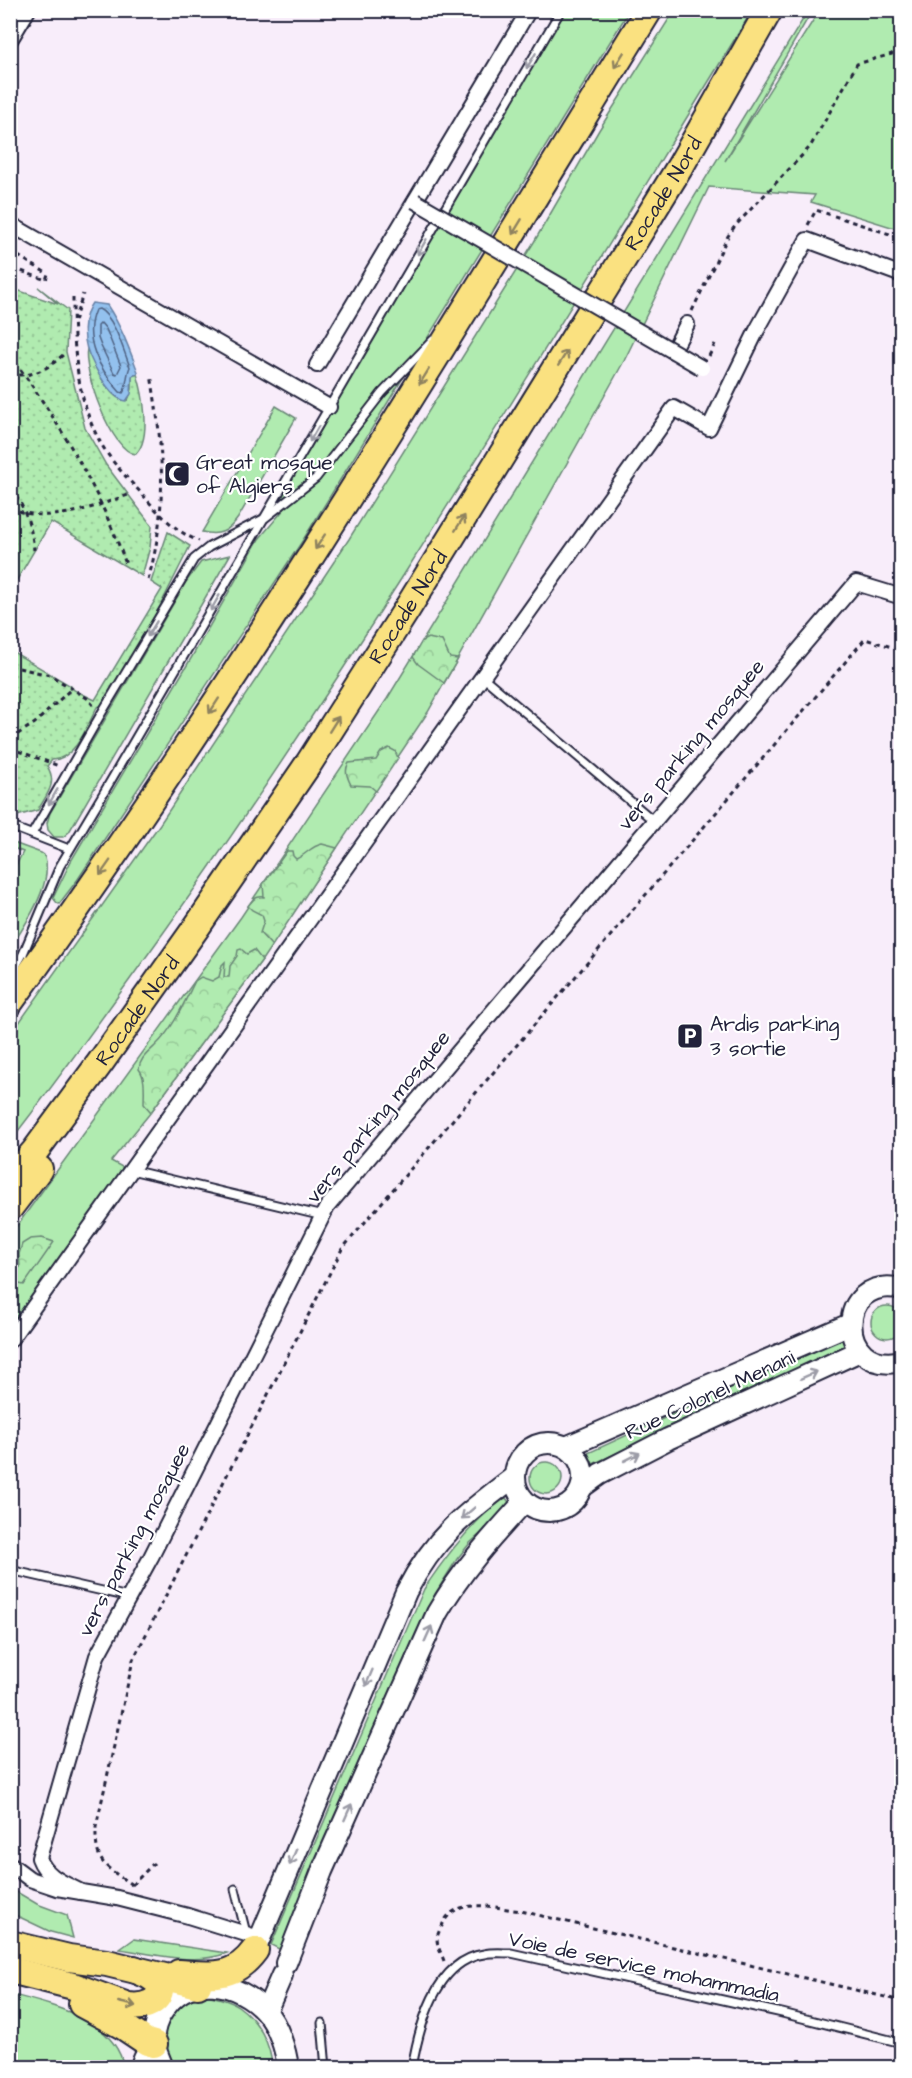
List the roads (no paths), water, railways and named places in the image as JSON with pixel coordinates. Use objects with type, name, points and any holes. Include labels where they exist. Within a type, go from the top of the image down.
[{"type":"highway","points":[[10,1002],[159,789],[306,566],[649,10]]},
{"type":"highway","name":"Rocade Nord","points":[[10,1180],[35,1151],[119,1036],[309,763],[407,609],[668,186],[769,10]]},
{"type":"highway","points":[[668,186],[728,105],[785,10]]},
{"type":"highway","points":[[10,1207],[110,1076],[248,874],[278,826],[309,763]]},
{"type":"highway","points":[[10,1927],[107,1963]]},
{"type":"highway","points":[[10,1944],[69,1958],[107,1963],[198,1985]]},
{"type":"highway","points":[[134,1969],[216,1974],[232,1971],[242,1966],[252,1946]]},
{"type":"highway","points":[[14,1974],[55,1981],[88,1990],[128,2006],[152,2003],[159,1995],[160,1983],[134,1969]]},
{"type":"highway","points":[[14,1974],[101,2013]]},
{"type":"highway","points":[[55,1981],[101,2013],[155,2045]]},
{"type":"street","points":[[10,40],[28,10]]},
{"type":"street","points":[[317,365],[529,10]]},
{"type":"street","points":[[415,201],[702,368]]},
{"type":"street","points":[[10,224],[329,407]]},
{"type":"street","points":[[10,1340],[674,408],[709,428],[757,330],[807,240],[902,275]]},
{"type":"street","points":[[673,351],[687,324]]},
{"type":"street","name":"vers parking mosquee","points":[[81,1892],[50,1875],[43,1869],[39,1858],[97,1656],[157,1547],[327,1207],[856,583],[902,597]]},
{"type":"street","points":[[902,1289],[890,1286],[874,1289],[868,1293],[853,1310],[850,1324],[852,1337],[861,1352],[871,1360],[885,1363],[902,1361]]},
{"type":"street","name":"Rue Colonel Menani","points":[[566,1447],[850,1324]]},
{"type":"street","name":"Rue Colonel Menani","points":[[582,1487],[600,1474],[668,1439],[861,1352]]},
{"type":"street","points":[[555,1443],[566,1447],[574,1454],[581,1466],[584,1477],[582,1487],[567,1507],[547,1512],[535,1509],[524,1502],[516,1489],[514,1477],[516,1465],[523,1454],[534,1446],[555,1443]]},
{"type":"street","points":[[237,1992],[252,1946],[418,1569],[435,1544],[454,1524],[514,1477]]},
{"type":"street","points":[[266,2012],[322,1871],[437,1613],[472,1560],[524,1502]]},
{"type":"street","name":"vers parking mosquee","points":[[10,1864],[30,1879],[57,1888],[117,1899],[252,1946]]},
{"type":"street","points":[[163,2067],[155,2045],[154,2030],[160,2015],[170,2000],[183,1990],[198,1985],[220,1986],[237,1992],[266,2012],[284,2049],[288,2067]]},
{"type":"street","points":[[141,2067],[148,2050],[155,2045]]},
{"type":"lane","points":[[10,975],[23,954],[69,849],[561,10]]},
{"type":"lane","points":[[32,834],[194,559],[204,550],[265,518],[316,478],[382,393],[477,292]]},
{"type":"lane","points":[[204,542],[218,544]]},
{"type":"lane","points":[[483,677],[654,821]]},
{"type":"lane","points":[[14,828],[69,849]]},
{"type":"lane","points":[[131,1170],[323,1216]]},
{"type":"lane","points":[[10,1570],[129,1597]]},
{"type":"lane","points":[[235,1889],[252,1946]]},
{"type":"lane","name":"Voie de service mohammadia","points":[[412,2067],[416,2043],[428,2006],[441,1981],[459,1964],[482,1954],[511,1953],[782,2013],[902,2043]]},
{"type":"lane","points":[[322,2023],[326,2067]]},
{"type":"water","points":[[92,303],[107,305],[121,329],[138,372],[132,376],[131,394],[126,401],[119,398],[106,385],[94,366],[87,347],[84,326]]},
{"type":"place","name":"Great mosque of Algiers","points":[[177,474]]},
{"type":"place","name":"Ardis parking 3 sortie","points":[[690,1036]]}]
